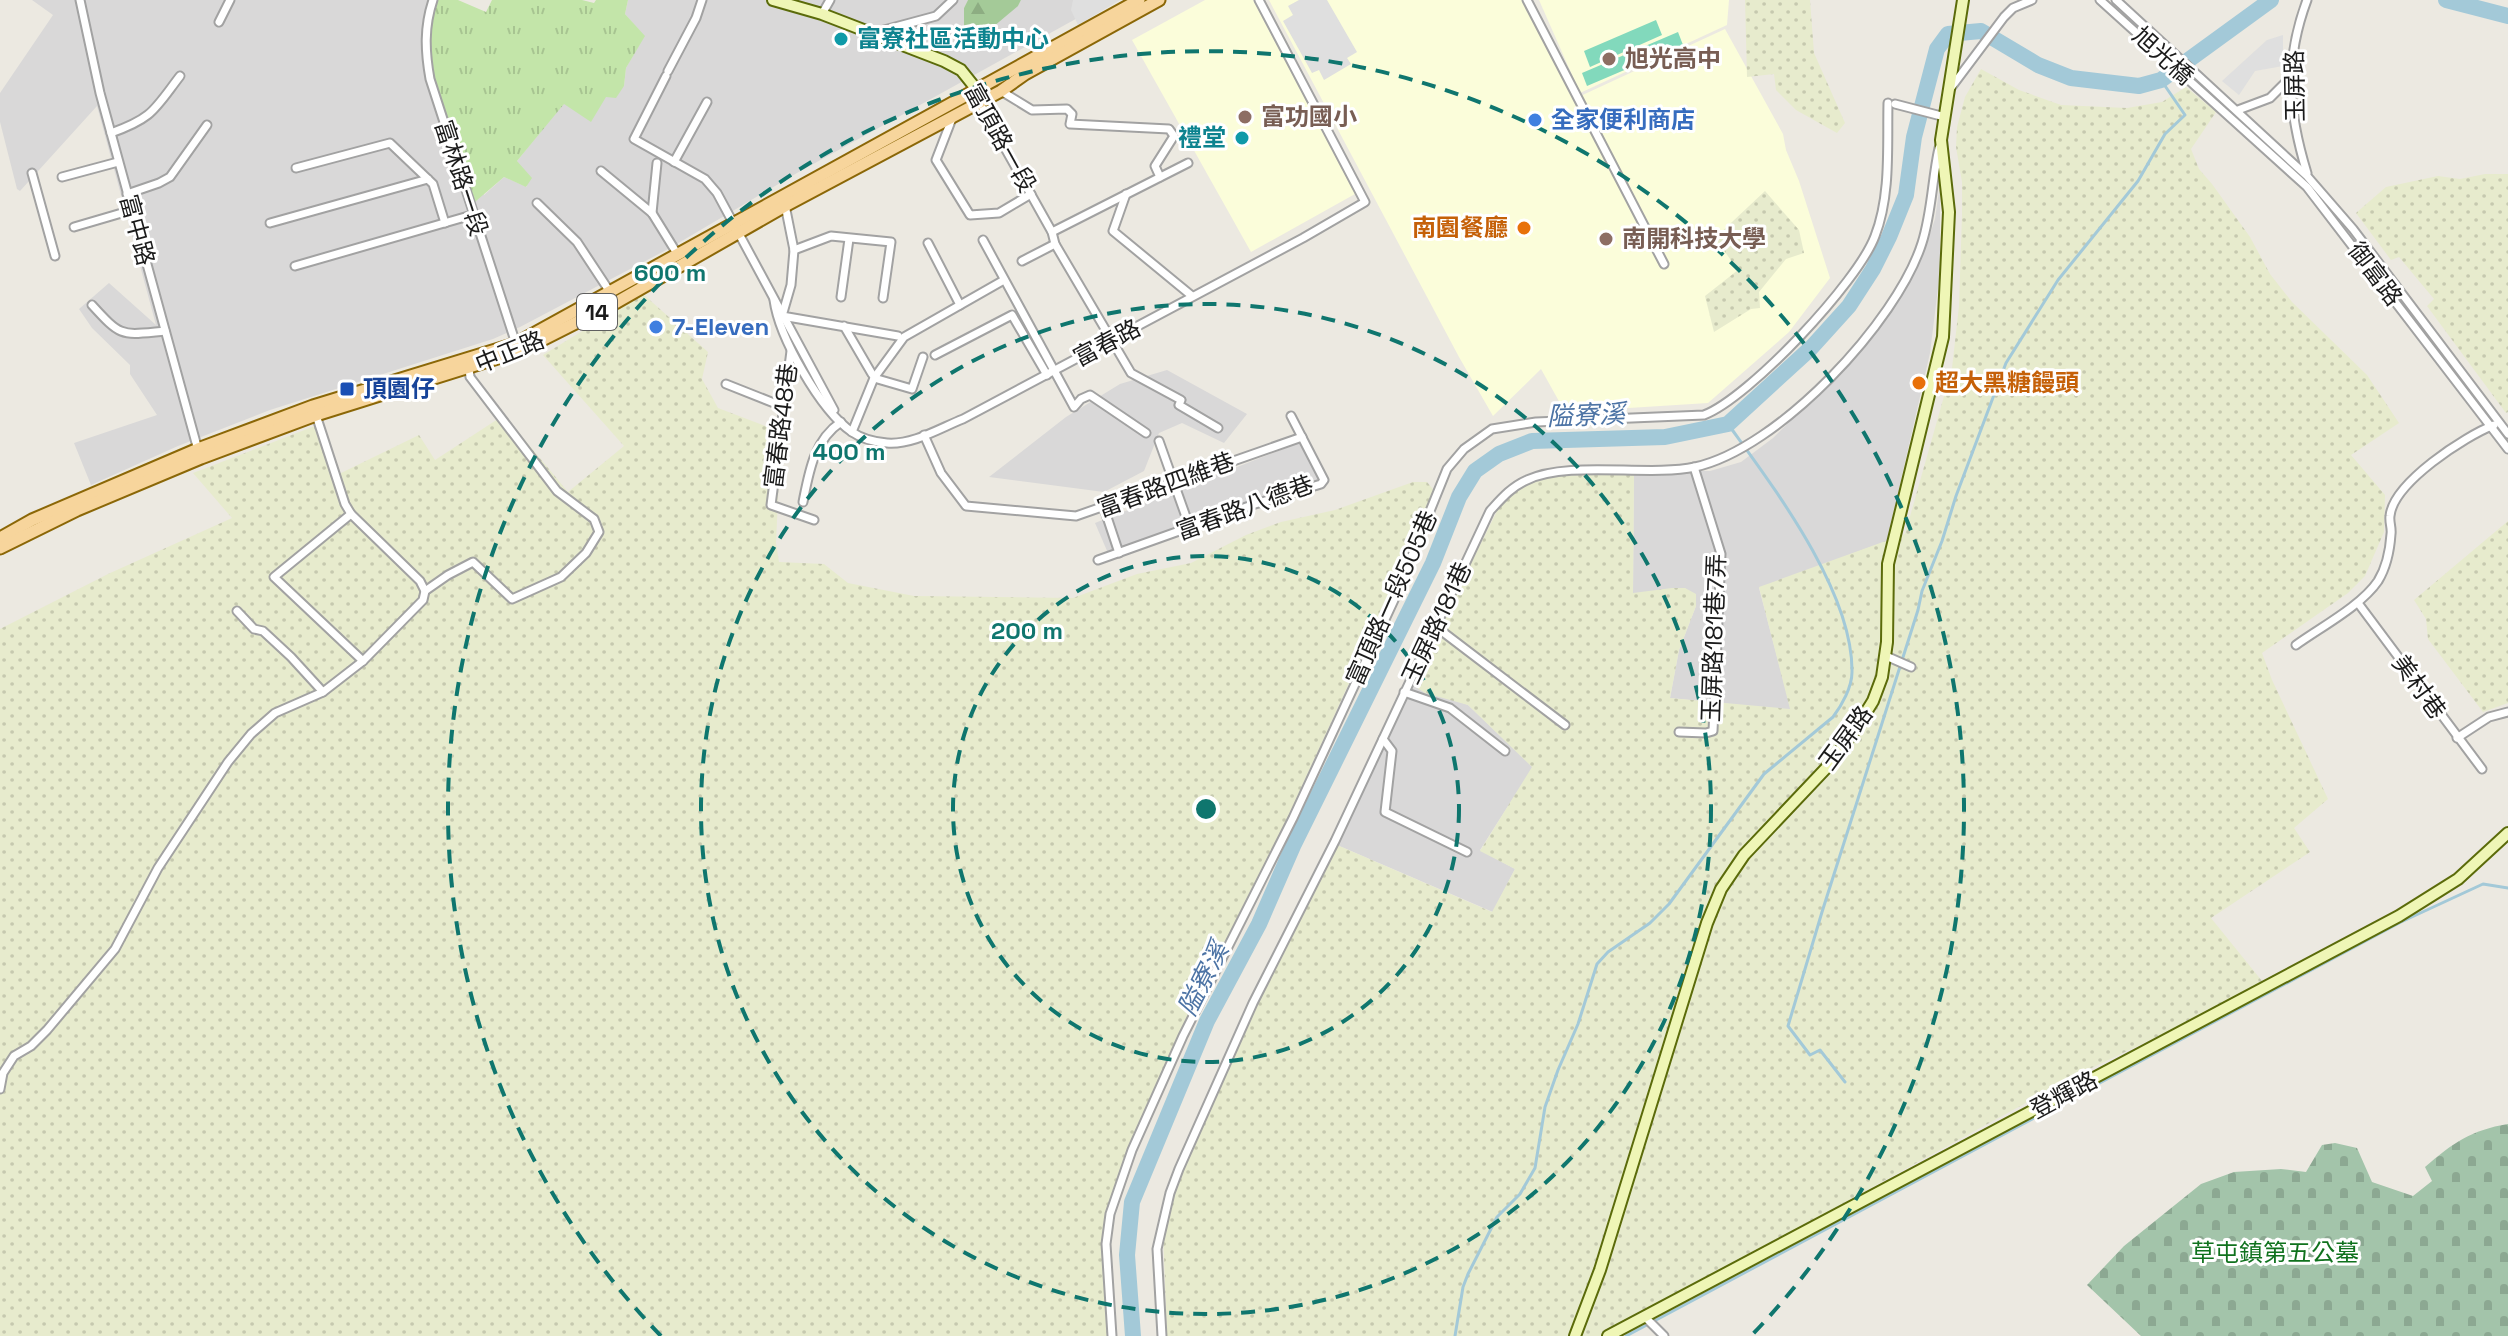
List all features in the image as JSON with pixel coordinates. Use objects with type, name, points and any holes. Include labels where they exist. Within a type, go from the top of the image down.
[{"type":"main road","name":"中正路","points":[[314,411],[469,369],[617,302],[734,229],[978,95],[1139,0]]},
{"type":"main road","name":"中正路","points":[[785,201],[954,114],[978,95],[1001,91],[1025,74],[1159,0]]},
{"type":"main road","name":"中正路","points":[[0,538],[32,520],[199,453],[314,411],[518,348],[610,292],[734,229]]},
{"type":"main road","name":"中正路","points":[[0,548],[199,453]]},
{"type":"street","name":"富中路","points":[[80,0],[118,162],[199,453]]},
{"type":"street","points":[[219,22],[230,0]]},
{"type":"street","name":"富林路一段","points":[[433,0],[425,40],[430,79],[518,348]]},
{"type":"street","name":"富春路","points":[[702,0],[696,18],[634,139],[705,179],[717,193],[841,422]]},
{"type":"street","name":"富頂路一段","points":[[773,0],[822,14],[961,70],[978,95],[1052,232],[1055,244],[1131,373],[1181,400],[1179,405],[1218,428]]},
{"type":"street","points":[[822,14],[830,0]]},
{"type":"street","points":[[873,33],[936,16],[953,0]]},
{"type":"street","name":"富春路","points":[[774,300],[777,319],[791,349],[822,402],[852,432],[871,441],[890,444],[924,435],[963,419],[1365,202],[1259,0]]},
{"type":"street","points":[[1527,0],[1664,264]]},
{"type":"street","points":[[1950,86],[1963,0]]},
{"type":"street","name":"玉屏路","points":[[1575,1336],[1600,1270],[1707,923],[1721,889],[1744,855],[1831,763],[1873,701],[1886,656],[1888,564],[1943,337],[1949,212],[1940,115],[1950,86],[1998,24],[2013,8],[2032,0]]},
{"type":"street","name":"旭光橋","points":[[2100,0],[2226,113]]},
{"type":"street","name":"旭光橋","points":[[2116,0],[2235,107]]},
{"type":"street","name":"玉屏路","points":[[2307,0],[2295,31],[2290,77],[2291,109],[2307,187]]},
{"type":"street","points":[[111,133],[150,116],[180,76]]},
{"type":"street","points":[[2235,107],[2270,98],[2290,77]]},
{"type":"street","points":[[1001,91],[1032,110],[1067,109],[1072,114],[1070,124],[1169,129],[1174,136],[1155,166],[1160,177]]},
{"type":"street","points":[[674,162],[707,102]]},
{"type":"street","name":"富頂路一段505巷","points":[[1112,1336],[1106,1244],[1110,1214],[1132,1150],[1183,1036],[1293,818],[1421,538],[1447,469],[1464,449],[1492,429],[1536,422],[1704,415],[1719,409],[1803,334],[1867,252],[1881,217],[1892,103],[1940,115]]},
{"type":"street","name":"御富路","points":[[2235,107],[2307,176],[2353,229],[2508,434]]},
{"type":"street","name":"御富路","points":[[2226,113],[2307,187],[2508,449]]},
{"type":"street","points":[[954,114],[936,160],[970,215],[999,213],[1031,194]]},
{"type":"street","points":[[127,194],[170,177],[207,125]]},
{"type":"street","name":"玉屏路181巷","points":[[1162,1336],[1157,1249],[1174,1181],[1253,1003],[1335,841],[1490,511],[1518,485],[1539,476],[1694,467],[1736,452],[1790,415],[1836,372],[1895,298],[1922,245],[1941,140]]},
{"type":"street","points":[[296,168],[390,143],[433,184],[445,223]]},
{"type":"street","points":[[62,177],[118,162]]},
{"type":"street","points":[[652,213],[657,163]]},
{"type":"street","points":[[1052,232],[1188,163]]},
{"type":"street","points":[[601,171],[652,213],[678,255]]},
{"type":"street","points":[[32,173],[55,256]]},
{"type":"street","points":[[270,223],[428,179]]},
{"type":"street","points":[[1126,194],[1113,231],[1192,296]]},
{"type":"street","points":[[785,201],[794,250],[791,285],[782,316],[898,336]]},
{"type":"street","points":[[537,203],[577,242],[610,292]]},
{"type":"street","points":[[74,227],[132,210]]},
{"type":"street","points":[[295,266],[472,215]]},
{"type":"street","points":[[794,250],[831,236],[891,242],[883,298]]},
{"type":"street","points":[[841,297],[849,239]]},
{"type":"street","points":[[983,240],[1050,373]]},
{"type":"street","points":[[928,243],[960,305]]},
{"type":"street","points":[[1022,261],[1055,244]]},
{"type":"street","points":[[852,432],[873,376],[904,337],[1004,280]]},
{"type":"street","points":[[92,305],[116,331],[165,331]]},
{"type":"street","points":[[935,355],[1012,315],[1074,407],[1090,395],[1146,433]]},
{"type":"street","points":[[844,326],[873,376],[912,389],[923,357]]},
{"type":"street","name":"富春路48巷","points":[[791,349],[771,505],[814,520]]},
{"type":"street","points":[[425,591],[473,562],[512,599],[524,595],[561,577],[586,553],[599,532],[594,519],[557,491],[470,377],[469,369]]},
{"type":"street","points":[[726,384],[784,407]]},
{"type":"street","points":[[0,1089],[3,1073],[14,1056],[31,1046],[47,1030],[115,949],[148,885],[228,762],[251,734],[275,713],[323,692],[363,661],[423,600],[425,591],[420,581],[351,514],[345,504],[314,411]]},
{"type":"street","name":"富春路八德巷","points":[[1098,560],[1321,484],[1324,480],[1291,416]]},
{"type":"street","points":[[803,502],[816,449],[830,429],[841,422]]},
{"type":"street","points":[[2296,645],[2358,603],[2377,581],[2384,567],[2392,531],[2389,515],[2398,497],[2426,466],[2457,444],[2500,424]]},
{"type":"street","name":"富春路四維巷","points":[[924,435],[941,473],[966,506],[1076,516],[1302,437]]},
{"type":"street","points":[[1159,441],[1190,528]]},
{"type":"street","name":"玉屏路181巷7弄","points":[[1679,732],[1711,732],[1715,705],[1721,554],[1694,467]]},
{"type":"street","points":[[1104,508],[1119,553]]},
{"type":"street","points":[[351,514],[274,577],[363,661]]},
{"type":"street","name":"美村巷","points":[[2358,603],[2482,769]]},
{"type":"street","points":[[237,611],[254,629],[263,631],[291,657],[323,692]]},
{"type":"street","points":[[1435,626],[1565,725]]},
{"type":"street","points":[[1886,656],[1907,666]]},
{"type":"street","points":[[1404,692],[1450,708],[1505,751]]},
{"type":"street","points":[[2457,738],[2489,717],[2508,712]]},
{"type":"street","points":[[1383,739],[1392,751],[1385,812],[1467,852]]},
{"type":"street","name":"登輝路","points":[[1608,1336],[2399,916],[2458,879],[2508,833]]},
{"type":"street","points":[[1645,1317],[1664,1336]]},
{"type":"shaded area","points":[[32,0],[434,0],[484,195],[504,177],[527,187],[517,161],[564,103],[606,97],[624,86],[626,68],[644,36],[625,14],[628,0],[968,0],[964,8],[1018,6],[1021,0],[1110,0],[797,173],[670,248],[520,327],[493,339],[270,410],[91,485],[74,443],[157,415],[130,374],[130,365],[92,328],[79,309],[109,283],[156,325],[97,106],[20,191],[17,189],[0,122],[0,93],[53,15]]},
{"type":"shaded area","points":[[1073,0],[1120,0],[1078,25],[1071,10]]},
{"type":"shaded area","name":"富功國小","points":[[1205,0],[1253,0],[1355,194],[1251,252],[1132,40]]},
{"type":"shaded area","name":"南開科技大學","points":[[1269,0],[1526,0],[1574,99],[1725,29],[1783,134],[1830,278],[1789,332],[1708,403],[1565,412],[1541,369],[1493,416]]},
{"type":"shaded area","points":[[1299,0],[1327,0],[1357,52],[1347,58],[1351,64],[1324,80],[1319,70],[1312,73],[1283,21],[1293,15],[1288,6]]},
{"type":"shaded area","name":"旭光高中","points":[[1539,0],[1729,0],[1727,25],[1580,93]]},
{"type":"shaded area","points":[[1745,0],[1810,0],[1814,53],[1845,123],[1837,133],[1796,110],[1776,90],[1774,74],[1747,77]]},
{"type":"shaded area","points":[[2283,35],[2283,66],[2255,71],[2239,95],[2222,81],[2267,40]]},
{"type":"shaded area","points":[[1981,69],[2019,90],[2061,105],[2127,108],[2162,102],[2186,87],[2216,112],[2191,149],[2199,169],[2250,237],[2270,274],[2292,302],[2367,375],[2399,423],[2351,455],[2385,495],[2384,532],[2365,576],[2348,593],[2262,653],[2328,799],[2294,828],[2310,852],[2211,918],[2262,981],[2200,1016],[2079,1074],[1600,1336],[1167,1336],[1163,1231],[1181,1170],[1337,845],[1492,912],[1515,869],[1480,851],[1532,767],[1468,705],[1425,693],[1411,684],[1498,509],[1527,481],[1567,472],[1634,471],[1633,593],[1685,588],[1696,594],[1696,606],[1679,650],[1670,698],[1790,709],[1759,587],[1905,534],[1952,368],[1959,306],[1962,215],[1957,127],[1965,97]]},
{"type":"shaded area","points":[[2508,174],[2506,413],[2427,306],[2434,299],[2399,257],[2391,260],[2356,213],[2386,187],[2438,176],[2460,179]]},
{"type":"shaded area","points":[[1940,184],[1940,272],[1930,353],[1887,541],[1759,588],[1791,710],[1670,698],[1679,650],[1696,606],[1685,588],[1633,594],[1634,471],[1710,471],[1741,462],[1773,438],[1844,368],[1908,285],[1935,219]]},
{"type":"shaded area","points":[[1765,191],[1799,230],[1804,253],[1786,259],[1759,292],[1760,308],[1751,309],[1714,332],[1705,296],[1738,270],[1715,238]]},
{"type":"shaded area","points":[[643,294],[708,352],[702,379],[718,408],[781,432],[776,543],[779,562],[824,564],[848,583],[914,596],[1073,598],[1137,574],[1191,563],[1246,535],[1281,522],[1335,510],[1413,482],[1427,482],[1436,493],[1286,821],[1179,1033],[1117,1179],[1105,1217],[1108,1336],[0,1336],[0,629],[108,574],[232,518],[193,473],[320,424],[339,474],[419,435],[435,460],[504,415],[568,492],[624,446],[543,355]]},
{"type":"shaded area","points":[[1167,370],[1247,414],[1224,443],[1182,423],[1159,433],[1144,471],[1104,492],[989,477],[1066,417],[1120,384]]},
{"type":"shaded area","points":[[1306,440],[1326,481],[1111,560],[1095,523]]},
{"type":"shaded area","points":[[2508,521],[2508,703],[2483,712],[2428,639],[2426,619],[2414,600]]},
{"type":"shaded area","points":[[1411,684],[1468,705],[1533,767],[1480,850],[1515,869],[1493,912],[1337,845]]},
{"type":"green space","points":[[434,0],[458,0],[486,12],[492,0],[582,0],[594,3],[596,0],[628,0],[625,14],[645,36],[626,68],[624,86],[616,98],[606,97],[591,122],[564,104],[517,161],[532,178],[526,187],[504,177],[469,207],[427,66]]},
{"type":"green space","points":[[968,0],[1021,0],[987,32],[964,27],[964,8]]},
{"type":"green space","points":[[1656,20],[1662,35],[1590,67],[1584,51]]},
{"type":"green space","points":[[1678,32],[1683,45],[1587,86],[1582,73]]},
{"type":"green space","name":"草屯鎮第五公墓","points":[[2508,1124],[2508,1336],[2141,1336],[2087,1285],[2124,1246],[2201,1184],[2234,1172],[2281,1169],[2306,1172],[2322,1145],[2335,1143],[2357,1148],[2372,1182],[2413,1196],[2432,1181],[2425,1167],[2445,1151],[2473,1134]]},
{"type":"waterway","name":"隘寮溪","points":[[1133,1336],[1127,1255],[1132,1202],[1207,1021],[1259,924],[1293,846],[1433,563],[1459,497],[1475,471],[1499,454],[1532,441],[1665,437],[1728,424],[1811,348],[1849,306],[1889,237],[1906,195],[1914,137],[1937,49],[1948,34],[1981,31],[2038,65],[2071,78],[2139,86],[2161,80],[2271,0]]},
{"type":"waterway","name":"隘寮溪","points":[[2446,0],[2508,16]]},
{"type":"waterway","points":[[1845,1082],[1820,1050],[1810,1055],[1788,1026],[1922,591],[2006,363],[2058,280],[2138,181],[2165,134],[2185,115],[2161,80]]},
{"type":"waterway","points":[[1455,1336],[1468,1274],[1497,1217],[1520,1194],[1535,1168],[1545,1107],[1578,1024],[1597,964],[1608,952],[1650,923],[1669,904],[1764,774],[1833,717],[1850,684],[1849,641],[1840,608],[1825,575],[1788,509],[1728,424]]},
{"type":"waterway","points":[[1626,1336],[2401,922],[2483,884],[2508,888]]},
{"type":"place","name":"富寮社區活動中心","points":[[841,39]]},
{"type":"place","name":"旭光高中","points":[[1609,59]]},
{"type":"place","name":"富功國小","points":[[1245,117]]},
{"type":"place","name":"全家便利商店","points":[[1535,120]]},
{"type":"place","name":"禮堂","points":[[1242,138]]},
{"type":"place","name":"南園餐廳","points":[[1524,228]]},
{"type":"place","name":"南開科技大學","points":[[1606,239]]},
{"type":"place","name":"7-Eleven","points":[[656,327]]},
{"type":"place","name":"超大黑糖饅頭","points":[[1919,383]]},
{"type":"place","name":"頂園仔","points":[[347,389]]}]
